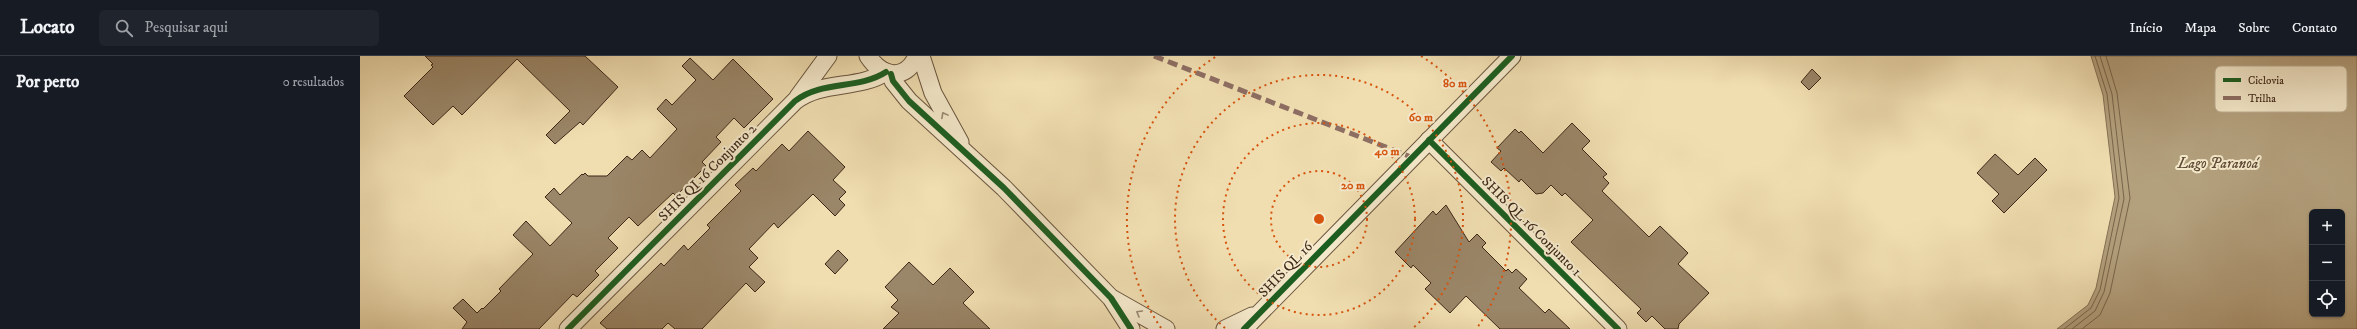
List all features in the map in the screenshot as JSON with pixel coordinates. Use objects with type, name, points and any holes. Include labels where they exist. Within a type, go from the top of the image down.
[{"type":"street","name":"SHIS QI 16 Conjunto 2","points":[[568,329],[798,98],[828,56]]},
{"type":"street","points":[[868,56],[877,69],[888,73],[909,101],[950,140],[964,149],[1111,298],[1131,329]]},
{"type":"street","name":"SHIS QI 16 Conjunto 2","points":[[798,98],[828,86],[865,82],[888,73],[908,68],[918,56]]},
{"type":"street","points":[[921,56],[933,93],[964,149]]},
{"type":"street","name":"SHIS QL 16","points":[[1244,329],[1512,56]]},
{"type":"street","name":"SHIS QL 16 Conjunto 1","points":[[1429,140],[1618,329]]},
{"type":"street","points":[[1111,298],[1166,329]]},
{"type":"street","name":"SHIS QL 16","points":[[1225,329],[1261,311]]},
{"type":"water","name":"Lago Paranoá","points":[[2091,56],[2357,56],[2357,329],[2057,329],[2088,305],[2096,288],[2115,197],[2103,95]]},
{"type":"building","points":[[425,56],[585,56],[618,87],[583,125],[580,122],[555,144],[546,135],[570,111],[517,59],[462,115],[453,106],[433,125],[404,96],[433,67],[431,65],[433,64]]},
{"type":"building","points":[[690,58],[713,80],[733,59],[773,99],[744,128],[734,118],[716,137],[721,142],[702,162],[706,166],[676,196],[673,193],[638,226],[629,217],[608,238],[618,248],[595,271],[599,275],[577,297],[573,294],[539,329],[462,329],[467,322],[453,308],[463,299],[477,313],[482,308],[483,309],[501,291],[499,289],[533,254],[513,235],[526,221],[550,246],[572,223],[545,197],[554,188],[560,195],[582,174],[583,175],[585,173],[588,176],[607,176],[627,156],[632,160],[642,150],[650,158],[677,129],[657,109],[666,99],[672,105],[696,80],[682,66]]},
{"type":"building","points":[[1812,69],[1821,78],[1809,90],[1801,82]]},
{"type":"building","points":[[1572,123],[1590,141],[1582,149],[1607,174],[1603,177],[1609,183],[1602,191],[1649,237],[1660,226],[1688,253],[1678,264],[1709,293],[1679,324],[1678,329],[1665,329],[1652,316],[1646,322],[1637,313],[1641,309],[1571,242],[1593,220],[1565,193],[1562,196],[1551,185],[1543,193],[1536,194],[1521,179],[1519,182],[1504,168],[1501,171],[1491,162],[1501,151],[1497,148],[1515,129],[1519,133],[1521,131],[1543,153]]},
{"type":"building","points":[[808,131],[845,167],[833,180],[846,192],[839,199],[845,205],[835,216],[813,194],[778,228],[774,223],[749,249],[758,258],[749,267],[765,282],[755,292],[746,283],[702,329],[675,329],[668,323],[662,329],[607,329],[600,323],[661,263],[664,266],[684,245],[688,250],[710,228],[707,225],[741,191],[735,185],[753,168],[756,171],[782,144],[789,151]]},
{"type":"building","points":[[1995,154],[2018,175],[2035,158],[2047,170],[2004,213],[1992,201],[1999,194],[1977,173]]},
{"type":"building","points":[[1446,205],[1469,242],[1477,234],[1486,243],[1482,247],[1506,271],[1508,269],[1512,273],[1516,269],[1527,279],[1519,288],[1545,313],[1549,309],[1570,329],[1500,329],[1466,296],[1450,313],[1425,289],[1431,283],[1413,265],[1411,268],[1395,252],[1433,211],[1436,215]]},
{"type":"building","points":[[838,250],[848,260],[835,274],[825,264]]},
{"type":"building","points":[[909,262],[933,285],[950,268],[974,292],[963,303],[990,329],[883,329],[899,313],[891,307],[898,300],[885,287]]},
{"type":"marked path","points":[[1154,56],[1411,157]]},
{"type":"cycle path","points":[[1244,329],[1512,56]]},
{"type":"cycle path","points":[[568,329],[795,101],[806,94],[817,90],[864,81],[875,78],[886,72]]},
{"type":"cycle path","points":[[891,74],[893,81],[909,101],[1004,188],[1111,298],[1131,329]]},
{"type":"cycle path","points":[[1429,140],[1618,329]]}]
